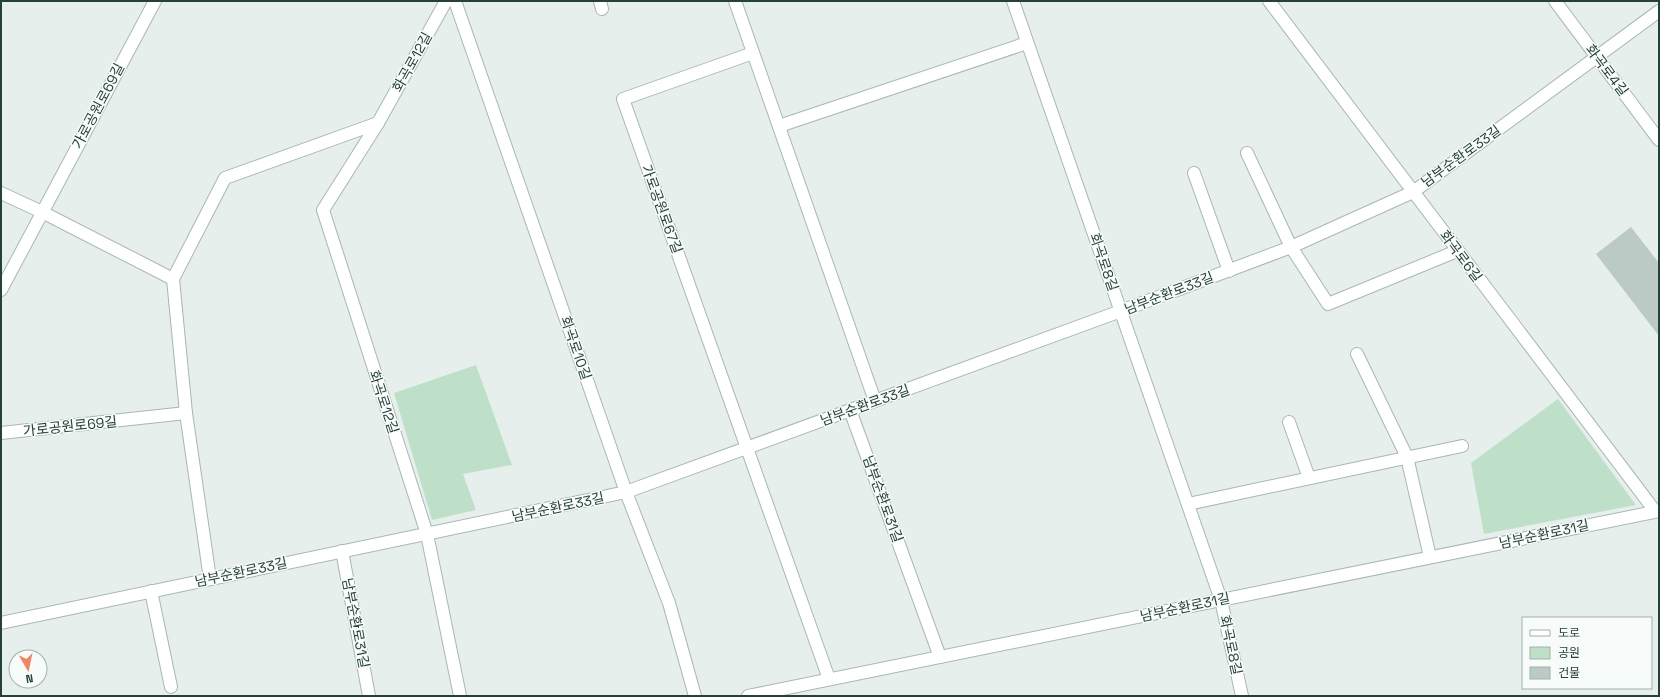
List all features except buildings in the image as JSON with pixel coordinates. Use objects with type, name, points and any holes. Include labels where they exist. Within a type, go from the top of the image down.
[{"type":"street","name":"가로공원로69길","points":[[1,290],[155,1]]},
{"type":"street","name":"화곡로12길","points":[[446,1],[378,123],[323,210],[427,534],[460,696]]},
{"type":"street","name":"화곡로10길","points":[[455,1],[626,492],[669,603],[695,696]]},
{"type":"street","points":[[735,1],[875,401]]},
{"type":"street","name":"화곡로8길","points":[[1013,1],[1221,600],[1242,696]]},
{"type":"street","name":"화곡로6길","points":[[1269,1],[1657,511]]},
{"type":"street","name":"화곡로4길","points":[[1555,1],[1659,140]]},
{"type":"street","name":"남부순환로33길","points":[[1,623],[626,492],[1121,311],[1291,248],[1413,192],[1659,11]]},
{"type":"street","points":[[778,126],[1027,43]]},
{"type":"street","name":"가로공원로67길","points":[[747,449],[623,99],[753,53]]},
{"type":"street","points":[[210,579],[186,413],[173,278],[225,178],[378,123]]},
{"type":"street","points":[[1247,152],[1291,248],[1328,304],[1458,251]]},
{"type":"street","points":[[1194,173],[1228,271]]},
{"type":"street","points":[[1,193],[173,278]]},
{"type":"street","points":[[1357,354],[1407,457],[1430,557]]},
{"type":"street","name":"남부순환로31길","points":[[850,410],[940,657]]},
{"type":"street","name":"가로공원로69길","points":[[1,433],[186,413]]},
{"type":"street","points":[[1289,422],[1309,478]]},
{"type":"street","points":[[1188,504],[1462,446]]},
{"type":"street","points":[[747,449],[829,680]]},
{"type":"street","name":"남부순환로31길","points":[[748,696],[1657,511]]},
{"type":"street","name":"남부순환로31길","points":[[342,551],[369,696]]},
{"type":"street","points":[[151,591],[171,687]]},
{"type":"green space","points":[[476,365],[512,465],[463,474],[476,510],[432,520],[394,393]]},
{"type":"green space","points":[[1558,399],[1636,505],[1484,534],[1471,463]]}]
